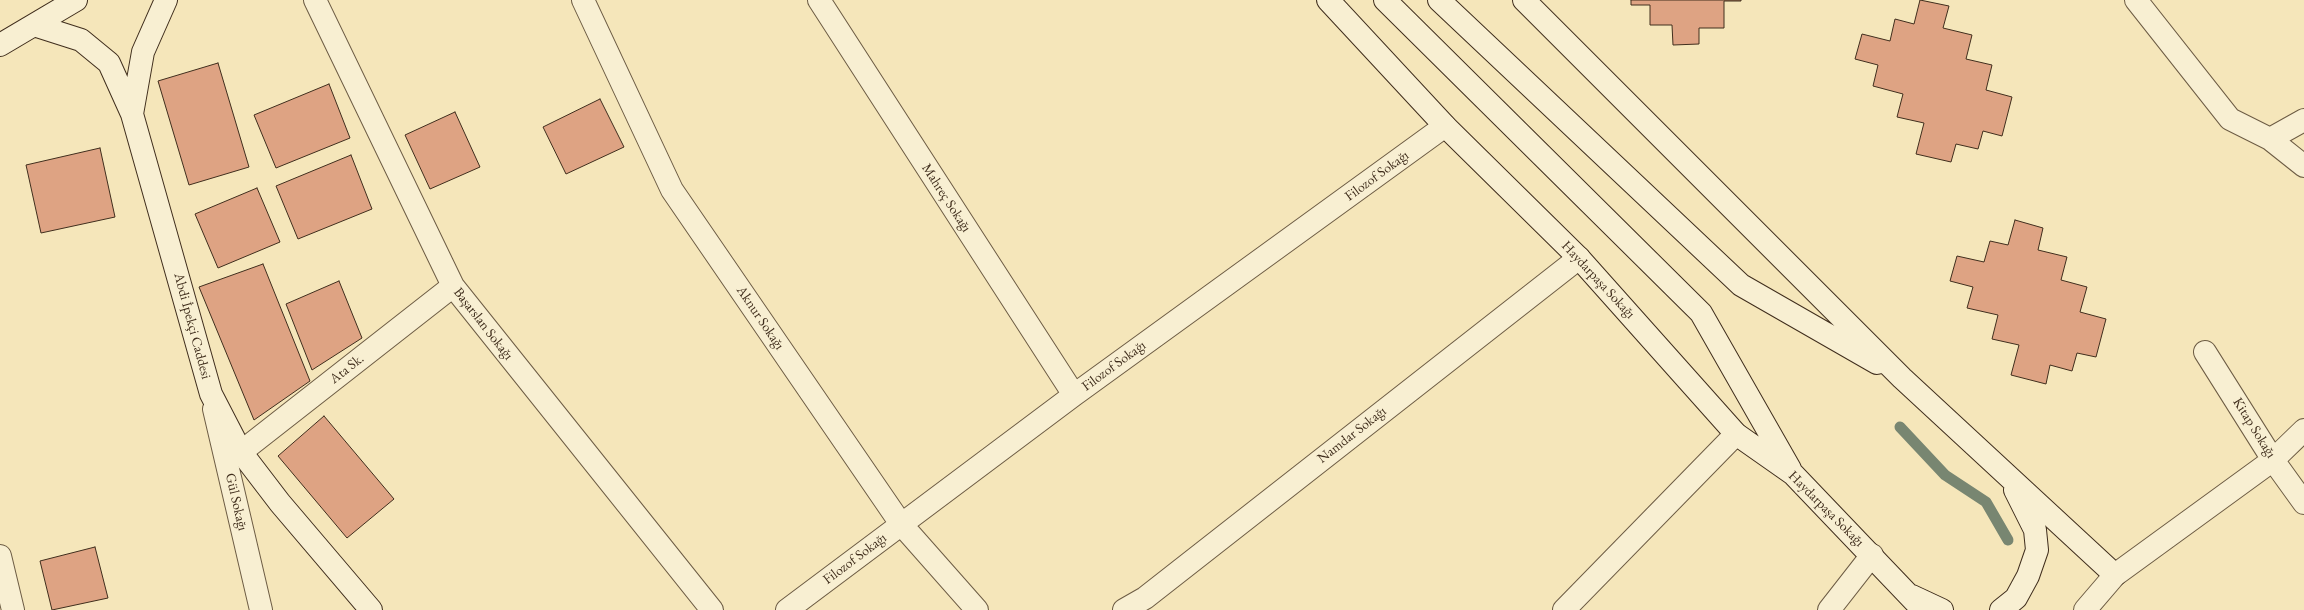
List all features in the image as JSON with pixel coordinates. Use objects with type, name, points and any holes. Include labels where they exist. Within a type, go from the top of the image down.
[{"type":"street","points":[[0,45],[76,0]]},
{"type":"street","name":"Abdi İpekçi Caddesi","points":[[166,0],[143,52],[132,114],[211,394],[241,452],[280,503],[371,610]]},
{"type":"street","name":"Başarslan Sokağı","points":[[315,0],[453,286],[712,610]]},
{"type":"street","name":"Aknur Sokağı","points":[[584,0],[672,190],[901,524],[977,610]]},
{"type":"street","name":"Mahreç Sokağı","points":[[819,0],[1074,395]]},
{"type":"street","name":"Haydarpaşa Sokağı","points":[[1328,0],[1445,126],[1578,258],[1736,434],[1793,474],[1923,610]]},
{"type":"street","points":[[1385,0],[1701,313],[1793,474]]},
{"type":"street","points":[[1438,0],[1740,285],[1902,378]]},
{"type":"street","points":[[1524,0],[1902,378],[2115,575]]},
{"type":"street","points":[[2136,0],[2230,119],[2270,139],[2304,166]]},
{"type":"street","points":[[34,25],[81,40],[109,64],[132,114]]},
{"type":"street","points":[[2270,139],[2304,120]]},
{"type":"street","name":"Filozof Sokağı","points":[[787,610],[1074,395],[1445,126]]},
{"type":"street","name":"Namdar Sokağı","points":[[1124,610],[1149,604],[1578,258]]},
{"type":"street","name":"Ata Sk.","points":[[241,452],[453,286]]},
{"type":"street","name":"Kitap Sokağı","points":[[2205,352],[2273,460],[2304,503]]},
{"type":"street","name":"Gül Sokağı","points":[[211,394],[261,610]]},
{"type":"street","points":[[2085,610],[2115,575],[2273,460],[2304,430]]},
{"type":"street","points":[[1564,610],[1736,434]]},
{"type":"street","points":[[2001,610],[2016,598],[2028,576],[2037,550],[2035,530],[2009,478]]},
{"type":"street","name":"Haydarpaşa Sokağı","points":[[1829,610],[1872,555]]},
{"type":"street","points":[[0,556],[13,610]]},
{"type":"street","points":[[1909,594],[1942,610]]},
{"type":"building","points":[[1631,0],[1741,1],[1724,1],[1724,28],[1699,28],[1699,44],[1673,45],[1672,25],[1650,25],[1650,5],[1631,5]]},
{"type":"building","points":[[1920,0],[1949,6],[1943,28],[1972,35],[1966,59],[1992,65],[1986,90],[2012,97],[2002,136],[1983,131],[1978,149],[1956,144],[1951,162],[1916,154],[1924,123],[1897,117],[1903,94],[1873,86],[1878,65],[1855,59],[1862,34],[1890,41],[1895,19],[1914,24]]},
{"type":"building","points":[[218,63],[249,167],[189,185],[158,81]]},
{"type":"building","points":[[329,84],[350,138],[276,168],[254,115]]},
{"type":"building","points":[[600,99],[624,147],[566,174],[543,127]]},
{"type":"building","points":[[455,112],[480,167],[430,189],[405,135]]},
{"type":"building","points":[[100,148],[115,217],[41,233],[26,165]]},
{"type":"building","points":[[351,155],[372,209],[298,239],[276,186]]},
{"type":"building","points":[[257,188],[280,242],[218,268],[195,214]]},
{"type":"building","points":[[2015,220],[2043,228],[2038,250],[2067,257],[2061,280],[2087,287],[2080,312],[2106,319],[2096,357],[2077,353],[2072,371],[2050,365],[2046,384],[2011,375],[2019,345],[1992,339],[1998,315],[1967,308],[1973,287],[1950,281],[1957,256],[1984,262],[1990,241],[2008,245]]},
{"type":"building","points":[[263,264],[310,381],[254,420],[199,287]]},
{"type":"building","points":[[339,281],[362,338],[312,370],[286,304]]},
{"type":"building","points":[[324,416],[394,499],[347,538],[278,456]]},
{"type":"building","points":[[95,547],[108,598],[52,610],[40,561]]},
{"type":"waterway","points":[[1900,427],[1945,475],[1986,502],[2008,540]]}]
